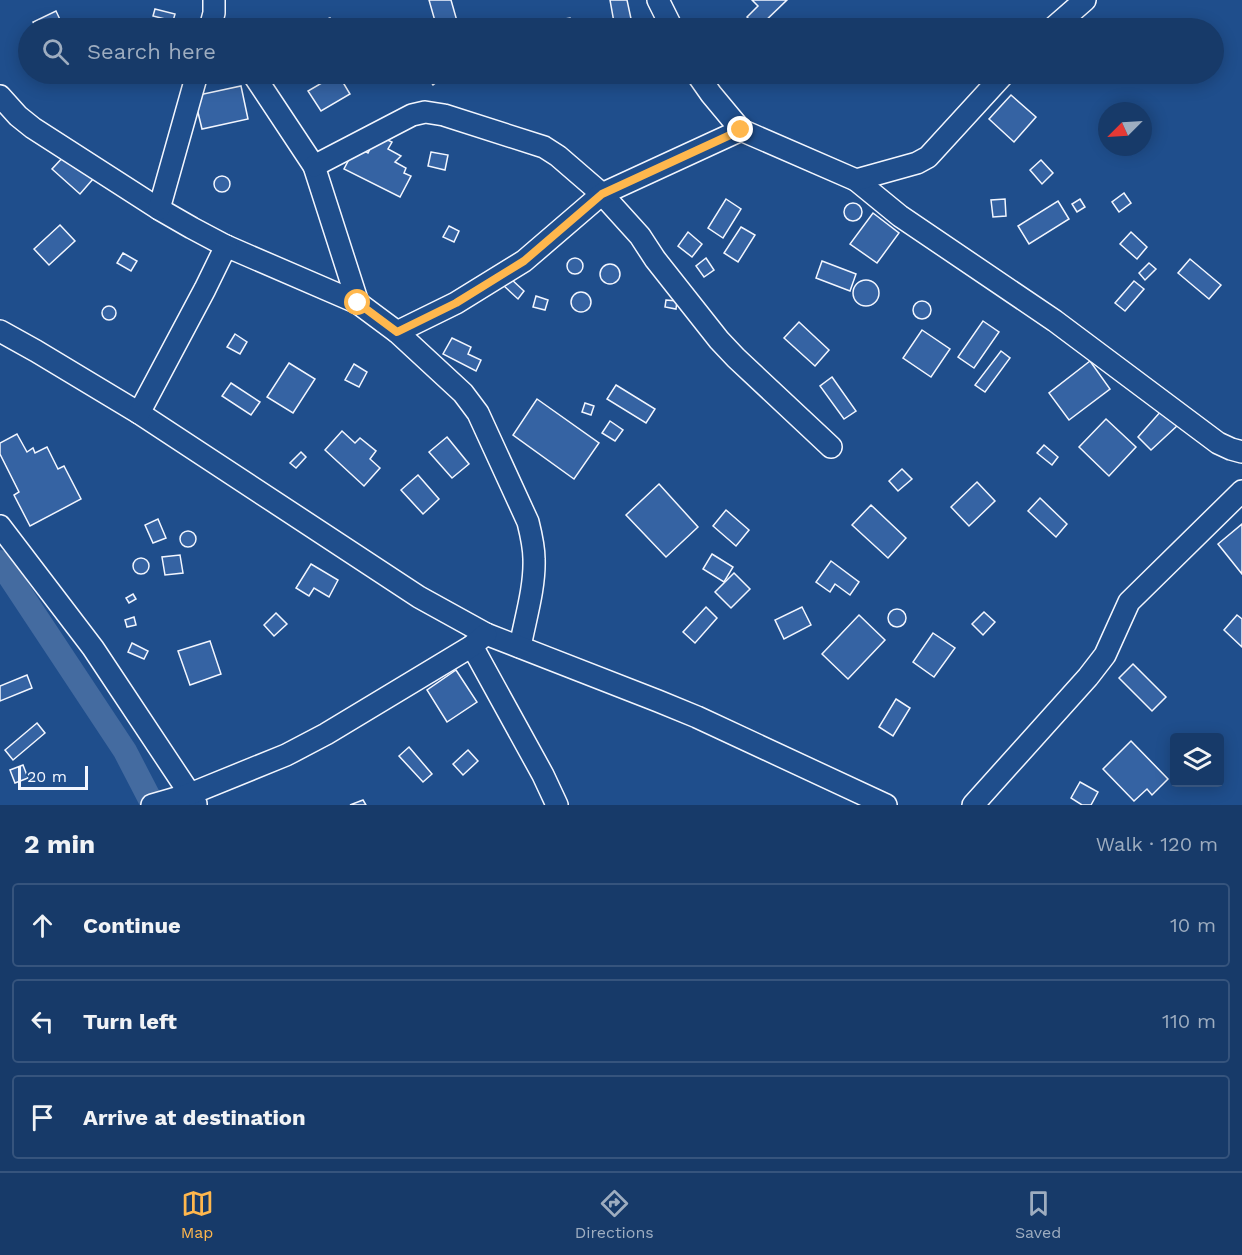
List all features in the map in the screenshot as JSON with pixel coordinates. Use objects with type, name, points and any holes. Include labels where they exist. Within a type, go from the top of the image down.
[{"type":"street","points":[[658,0],[667,18]]},
{"type":"street","points":[[1064,18],[1085,0]]},
{"type":"street","points":[[159,209],[194,84]]},
{"type":"street","points":[[260,84],[314,166],[358,303]]},
{"type":"street","points":[[704,84],[741,130],[856,180],[900,216],[1055,321],[1218,443],[1242,452]]},
{"type":"street","points":[[856,180],[917,163],[928,157],[995,84]]},
{"type":"street","points":[[0,96],[18,116],[33,128],[159,209],[226,246],[358,303],[397,332],[463,393],[478,413],[528,522],[534,558],[534,578],[520,647]]},
{"type":"street","points":[[314,166],[412,115],[425,112],[444,115],[544,147],[558,156],[602,194],[640,236],[655,259],[718,340],[831,447]]},
{"type":"street","points":[[397,332],[456,303],[524,261],[602,194],[741,130]]},
{"type":"street","points":[[139,413],[226,246]]},
{"type":"street","points":[[0,331],[139,413],[419,597],[479,640],[520,647],[697,717],[886,805]]},
{"type":"street","points":[[973,805],[1105,655],[1130,602],[1242,491]]},
{"type":"street","points":[[0,526],[93,648],[193,799]]},
{"type":"street","points":[[152,805],[193,799],[286,755],[479,640]]},
{"type":"street","points":[[479,640],[557,805]]},
{"type":"building","points":[[429,0],[451,0],[456,18],[434,18]]},
{"type":"building","points":[[610,0],[627,0],[631,18],[613,18]]},
{"type":"building","points":[[752,0],[787,0],[768,18],[748,18],[758,6]]},
{"type":"building","points":[[155,9],[175,14],[174,18],[153,16]]},
{"type":"building","points":[[56,11],[59,18],[41,18]]},
{"type":"building","points":[[320,84],[344,84],[350,94],[321,111],[308,91]]},
{"type":"building","points":[[241,86],[248,119],[202,129],[194,96]]},
{"type":"building","points":[[1011,95],[1036,117],[1014,142],[989,119]]},
{"type":"building","points":[[377,135],[392,142],[388,149],[401,156],[395,162],[406,168],[404,173],[411,176],[400,197],[344,169],[356,146],[368,153]]},
{"type":"building","points":[[431,152],[448,155],[445,170],[428,166]]},
{"type":"building","points":[[66,154],[93,179],[80,194],[52,169]]},
{"type":"building","points":[[1041,160],[1053,173],[1042,184],[1030,170]]},
{"type":"building","points":[[219,176],[225,176],[230,184],[228,190],[219,192],[214,187],[214,181]]},
{"type":"building","points":[[1124,193],[1131,203],[1119,212],[1112,202]]},
{"type":"building","points":[[726,199],[741,209],[723,238],[708,228]]},
{"type":"building","points":[[1005,199],[1006,216],[993,217],[991,200]]},
{"type":"building","points":[[1080,199],[1085,207],[1077,212],[1072,204]]},
{"type":"building","points":[[1058,201],[1069,219],[1029,244],[1018,226]]},
{"type":"building","points":[[853,203],[859,206],[862,212],[859,218],[853,221],[847,218],[844,212],[847,206]]},
{"type":"building","points":[[873,213],[899,233],[877,263],[850,244]]},
{"type":"building","points":[[60,225],[75,241],[49,265],[34,249]]},
{"type":"building","points":[[449,226],[459,231],[454,242],[443,237]]},
{"type":"building","points":[[741,227],[755,235],[738,262],[724,253]]},
{"type":"building","points":[[688,232],[702,244],[692,257],[678,246]]},
{"type":"building","points":[[1131,232],[1147,247],[1137,259],[1120,244]]},
{"type":"building","points":[[123,253],[137,261],[131,271],[117,263]]},
{"type":"building","points":[[572,258],[578,258],[583,266],[581,272],[572,274],[567,269],[567,263]]},
{"type":"building","points":[[706,258],[714,270],[704,277],[696,266]]},
{"type":"building","points":[[1190,259],[1221,285],[1209,299],[1178,273]]},
{"type":"building","points":[[822,261],[856,274],[850,291],[816,278]]},
{"type":"building","points":[[1149,263],[1156,269],[1145,280],[1139,273]]},
{"type":"building","points":[[610,264],[617,267],[620,274],[617,281],[610,284],[603,281],[600,274],[603,267]]},
{"type":"building","points":[[510,278],[524,291],[518,299],[504,286]]},
{"type":"building","points":[[866,280],[875,284],[879,293],[875,302],[866,306],[857,302],[853,293],[857,284]]},
{"type":"building","points":[[1134,281],[1144,289],[1125,311],[1115,303]]},
{"type":"building","points":[[581,292],[588,295],[591,302],[588,309],[581,312],[574,309],[571,302],[574,295]]},
{"type":"building","points":[[536,296],[548,300],[545,310],[533,307]]},
{"type":"building","points":[[666,300],[677,301],[676,309],[665,307]]},
{"type":"building","points":[[922,301],[928,304],[931,310],[928,316],[922,319],[916,316],[913,310],[916,304]]},
{"type":"building","points":[[109,306],[114,308],[116,313],[114,318],[109,320],[104,318],[102,313],[104,308]]},
{"type":"building","points":[[983,321],[999,332],[974,368],[958,357]]},
{"type":"building","points":[[799,322],[829,350],[815,366],[784,338]]},
{"type":"building","points":[[922,330],[950,349],[931,377],[903,358]]},
{"type":"building","points":[[235,334],[247,342],[240,354],[227,347]]},
{"type":"building","points":[[452,338],[471,347],[468,354],[481,360],[476,371],[443,354]]},
{"type":"building","points":[[1001,351],[1010,358],[985,392],[975,385]]},
{"type":"building","points":[[1090,361],[1110,389],[1069,420],[1049,393]]},
{"type":"building","points":[[289,363],[315,379],[293,413],[267,397]]},
{"type":"building","points":[[354,364],[367,372],[359,387],[345,380]]},
{"type":"building","points":[[832,377],[856,411],[844,419],[820,386]]},
{"type":"building","points":[[231,383],[260,402],[251,415],[222,396]]},
{"type":"building","points":[[616,385],[655,409],[646,423],[607,399]]},
{"type":"building","points":[[537,399],[599,443],[574,479],[513,435]]},
{"type":"building","points":[[585,403],[594,406],[591,415],[582,412]]},
{"type":"building","points":[[1162,410],[1178,425],[1151,450],[1138,437]]},
{"type":"building","points":[[1106,419],[1136,447],[1109,476],[1079,447]]},
{"type":"building","points":[[610,421],[623,430],[615,441],[602,433]]},
{"type":"building","points":[[342,431],[355,443],[360,438],[376,451],[370,459],[380,468],[364,486],[325,450]]},
{"type":"building","points":[[17,434],[27,452],[33,448],[35,453],[47,447],[58,469],[64,466],[81,499],[30,526],[14,495],[19,492],[0,454],[0,443]]},
{"type":"building","points":[[447,437],[469,464],[452,478],[429,452]]},
{"type":"building","points":[[1044,445],[1058,457],[1052,465],[1037,453]]},
{"type":"building","points":[[301,452],[306,457],[296,468],[290,463]]},
{"type":"building","points":[[902,469],[912,479],[898,491],[889,481]]},
{"type":"building","points":[[418,475],[439,499],[423,514],[401,490]]},
{"type":"building","points":[[977,482],[995,501],[969,526],[951,507]]},
{"type":"building","points":[[659,484],[698,527],[666,557],[626,515]]},
{"type":"building","points":[[1040,498],[1067,524],[1056,537],[1028,511]]},
{"type":"building","points":[[871,505],[906,538],[888,558],[852,525]]},
{"type":"building","points":[[726,510],[749,530],[736,546],[713,526]]},
{"type":"building","points":[[158,519],[166,538],[153,543],[145,525]]},
{"type":"building","points":[[1242,524],[1242,574],[1218,544]]},
{"type":"building","points":[[185,531],[191,531],[196,539],[194,545],[185,547],[180,542],[180,536]]},
{"type":"building","points":[[712,554],[733,567],[724,582],[703,569]]},
{"type":"building","points":[[180,555],[183,573],[165,575],[162,557]]},
{"type":"building","points":[[141,558],[149,566],[141,574],[133,566]]},
{"type":"building","points":[[831,561],[859,582],[850,595],[835,584],[830,592],[816,582]]},
{"type":"building","points":[[311,564],[338,580],[329,597],[314,588],[309,596],[296,588]]},
{"type":"building","points":[[734,573],[750,589],[731,608],[715,592]]},
{"type":"building","points":[[133,594],[136,599],[129,603],[126,598]]},
{"type":"building","points":[[706,607],[717,618],[695,643],[683,632]]},
{"type":"building","points":[[802,607],[811,625],[784,639],[775,620]]},
{"type":"building","points":[[897,609],[903,612],[906,618],[903,624],[897,627],[891,624],[888,618],[891,612]]},
{"type":"building","points":[[984,612],[995,622],[983,635],[972,624]]},
{"type":"building","points":[[276,613],[287,624],[274,636],[264,625]]},
{"type":"building","points":[[859,615],[885,640],[848,679],[822,654]]},
{"type":"building","points":[[1237,615],[1242,619],[1242,647],[1224,630]]},
{"type":"building","points":[[134,617],[136,625],[127,627],[125,620]]},
{"type":"building","points":[[933,633],[955,648],[934,677],[913,662]]},
{"type":"building","points":[[210,641],[221,674],[190,685],[178,651]]},
{"type":"building","points":[[132,643],[148,651],[144,659],[128,652]]},
{"type":"building","points":[[1133,664],[1166,697],[1152,711],[1119,678]]},
{"type":"building","points":[[456,670],[477,702],[447,722],[427,690]]},
{"type":"building","points":[[27,675],[32,688],[0,701],[0,686]]},
{"type":"building","points":[[896,699],[910,708],[893,736],[879,727]]},
{"type":"building","points":[[37,723],[45,733],[13,760],[5,750]]},
{"type":"building","points":[[1131,741],[1168,779],[1152,795],[1147,789],[1134,801],[1103,769]]},
{"type":"building","points":[[409,747],[432,774],[423,782],[399,756]]},
{"type":"building","points":[[468,750],[478,761],[463,775],[453,764]]},
{"type":"building","points":[[23,765],[28,778],[15,783],[10,770]]},
{"type":"building","points":[[1080,782],[1098,792],[1091,805],[1082,805],[1071,798]]},
{"type":"building","points":[[363,800],[366,805],[350,805]]},
{"type":"waterway","points":[[0,562],[125,751],[153,805]]},
{"type":"route","points":[[358,303],[397,332],[456,303],[524,261],[602,194],[741,130]]}]
